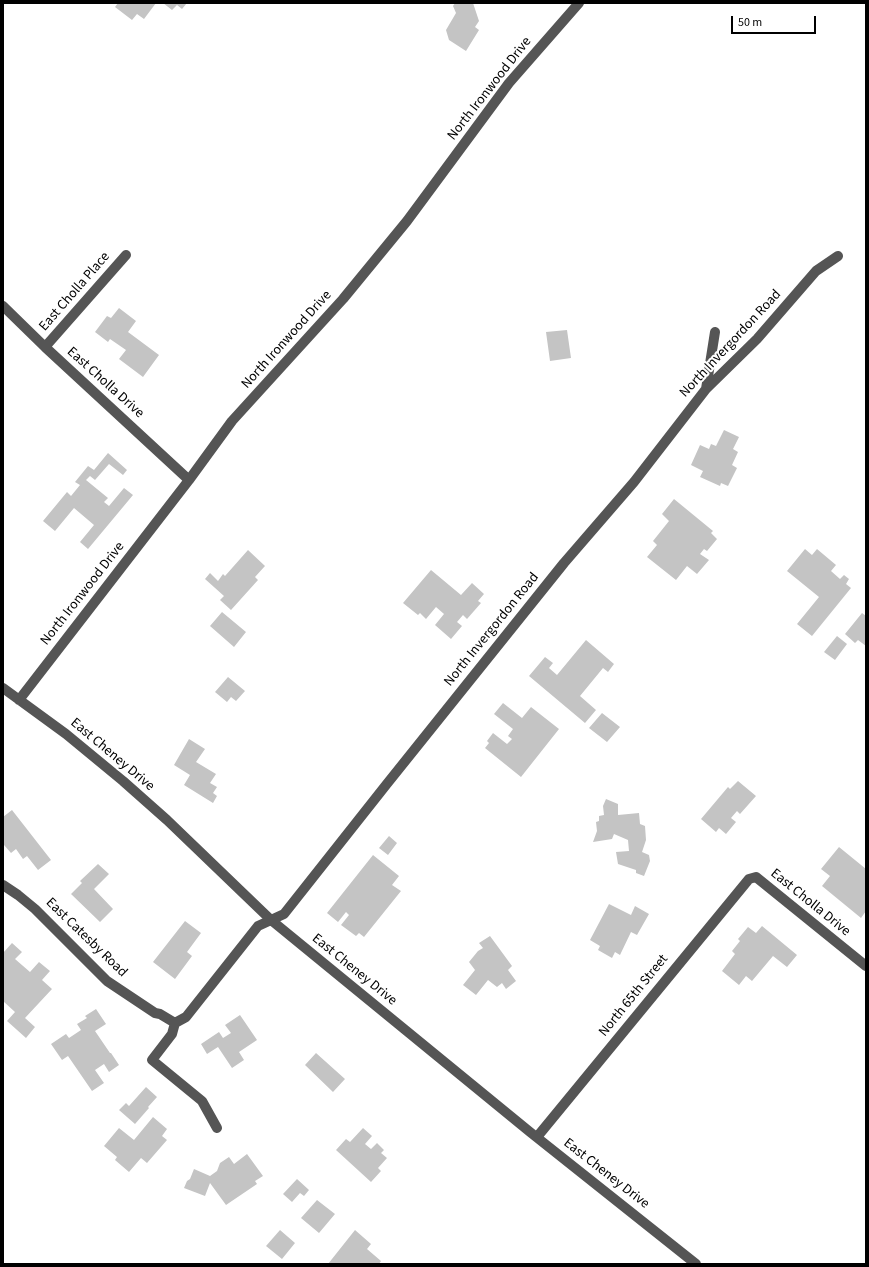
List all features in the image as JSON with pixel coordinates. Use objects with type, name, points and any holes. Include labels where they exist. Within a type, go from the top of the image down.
[{"type":"street","name":"North Ironwood Drive","points":[[19,700],[189,480],[232,421],[344,299],[445,171],[509,83],[579,3]]},
{"type":"street","name":"East Cholla Place","points":[[45,347],[126,255]]},
{"type":"street","name":"North Invergordon Road","points":[[175,1023],[186,1017],[258,926],[284,914],[386,784],[564,563],[634,482],[706,389],[757,339],[816,271],[838,256]]},
{"type":"street","name":"East Cholla Drive","points":[[3,306],[45,347],[189,480]]},
{"type":"street","points":[[706,389],[716,332]]},
{"type":"street","name":"East Cheney Drive","points":[[3,688],[66,734],[123,781],[167,820],[271,920],[537,1137],[696,1264]]},
{"type":"street","name":"East Cholla Drive","points":[[756,877],[866,966]]},
{"type":"street","name":"North 65th Street","points":[[537,1137],[749,879],[756,877]]},
{"type":"street","name":"East Catesby Road","points":[[3,885],[35,909],[107,981],[155,1013],[160,1014],[175,1023]]},
{"type":"street","points":[[175,1023],[172,1034],[152,1060],[202,1101],[217,1128]]},
{"type":"building","points":[[118,3],[156,3],[144,19],[137,14],[132,20],[115,7]]},
{"type":"building","points":[[163,3],[187,3],[182,9],[177,5],[172,10]]},
{"type":"building","points":[[455,3],[473,3],[479,21],[475,27],[479,30],[466,51],[449,40],[446,30],[456,13],[453,6]]},
{"type":"building","points":[[119,308],[136,321],[128,332],[159,355],[143,377],[119,359],[126,350],[110,339],[108,342],[95,332],[107,316],[111,318]]},
{"type":"building","points":[[567,330],[571,358],[550,361],[546,332]]},
{"type":"building","points":[[724,430],[739,437],[733,449],[738,452],[732,465],[737,468],[728,486],[721,483],[720,486],[700,477],[703,471],[691,465],[700,445],[709,449],[711,444],[716,446]]},
{"type":"building","points":[[108,453],[127,470],[123,475],[109,464],[95,480],[90,476],[86,480],[108,498],[104,502],[109,506],[124,488],[133,495],[88,549],[80,542],[94,525],[74,508],[55,531],[43,521],[67,492],[71,496],[80,485],[75,482],[88,466],[94,470]]},
{"type":"building","points":[[674,499],[713,531],[711,533],[717,539],[707,551],[704,549],[700,554],[709,560],[697,574],[687,566],[676,580],[647,557],[657,545],[653,541],[669,521],[662,514]]},
{"type":"building","points":[[805,549],[812,555],[817,549],[836,565],[831,571],[840,579],[844,575],[849,579],[846,584],[851,588],[812,636],[797,624],[819,597],[787,571]]},
{"type":"building","points":[[248,550],[265,566],[255,577],[258,580],[231,610],[220,600],[224,596],[205,579],[210,573],[218,581],[223,574],[225,576]]},
{"type":"building","points":[[431,570],[461,595],[472,583],[484,594],[478,601],[481,603],[467,619],[463,615],[457,622],[462,626],[451,639],[435,625],[444,614],[436,607],[426,619],[420,613],[418,615],[403,603]]},
{"type":"building","points":[[222,612],[246,632],[234,647],[210,626]]},
{"type":"building","points":[[862,613],[866,616],[866,646],[858,640],[855,643],[845,634]]},
{"type":"building","points":[[837,636],[847,644],[835,660],[824,652]]},
{"type":"building","points":[[586,640],[614,664],[608,672],[603,668],[580,696],[596,710],[585,723],[529,676],[545,657],[553,663],[549,668],[557,675]]},
{"type":"building","points":[[228,677],[245,691],[236,701],[231,697],[227,702],[215,692]]},
{"type":"building","points":[[503,703],[522,718],[531,707],[559,729],[521,777],[485,748],[489,743],[487,741],[493,733],[507,744],[512,739],[508,736],[513,729],[494,714]]},
{"type":"building","points":[[602,713],[620,727],[607,742],[589,728]]},
{"type":"building","points":[[189,739],[205,749],[196,762],[216,774],[210,783],[217,787],[213,793],[217,796],[213,803],[184,785],[190,775],[174,765]]},
{"type":"building","points":[[738,781],[756,796],[740,814],[737,811],[731,818],[736,822],[726,834],[719,828],[716,832],[701,819],[728,787],[730,789]]},
{"type":"building","points":[[606,799],[618,804],[618,815],[639,813],[640,824],[645,826],[646,840],[642,852],[649,855],[650,861],[644,876],[636,873],[636,870],[618,864],[616,852],[629,851],[628,840],[614,834],[612,839],[593,842],[597,831],[596,822],[599,821],[599,816],[604,815],[603,806]]},
{"type":"building","points":[[12,810],[51,860],[38,870],[27,856],[23,859],[16,849],[11,853],[3,845],[3,817]]},
{"type":"building","points":[[389,836],[397,843],[388,855],[379,848]]},
{"type":"building","points":[[839,847],[866,869],[866,911],[861,918],[822,886],[830,876],[821,869]]},
{"type":"building","points":[[373,855],[399,876],[392,885],[401,891],[364,937],[359,933],[356,936],[341,925],[349,915],[346,912],[338,922],[327,913]]},
{"type":"building","points":[[98,864],[109,874],[94,889],[113,909],[100,922],[71,894],[82,883],[80,881]]},
{"type":"building","points":[[609,904],[631,915],[635,906],[649,914],[637,935],[631,932],[620,955],[615,952],[612,958],[598,950],[600,946],[590,940]]},
{"type":"building","points":[[185,921],[201,933],[187,952],[192,956],[175,979],[153,962]]},
{"type":"building","points":[[762,926],[797,955],[787,967],[773,956],[752,981],[746,976],[739,985],[722,971],[735,954],[732,951],[740,941],[738,939],[748,927],[756,933]]},
{"type":"building","points":[[490,936],[512,966],[508,970],[516,981],[506,989],[502,983],[497,987],[488,980],[476,995],[463,985],[475,970],[469,962],[478,951],[483,948],[479,943]]},
{"type":"building","points":[[12,943],[22,952],[15,959],[30,972],[39,962],[50,971],[42,980],[52,989],[25,1018],[35,1027],[26,1038],[7,1021],[15,1012],[3,1001],[3,953]]},
{"type":"building","points":[[96,1009],[106,1024],[95,1031],[119,1065],[109,1072],[104,1064],[95,1070],[104,1083],[92,1091],[68,1056],[62,1060],[51,1044],[66,1034],[69,1038],[81,1030],[77,1024],[87,1018],[85,1016]]},
{"type":"building","points":[[240,1015],[257,1040],[239,1052],[244,1060],[232,1068],[218,1047],[207,1054],[201,1044],[219,1032],[223,1038],[231,1033],[225,1025]]},
{"type":"building","points":[[316,1053],[345,1079],[333,1092],[305,1065]]},
{"type":"building","points":[[146,1087],[157,1097],[135,1124],[119,1110],[126,1103],[129,1106]]},
{"type":"building","points":[[153,1117],[167,1129],[162,1136],[167,1140],[147,1163],[141,1158],[129,1172],[115,1160],[117,1157],[104,1146],[119,1128],[134,1140]]},
{"type":"building","points":[[363,1128],[372,1136],[365,1144],[371,1149],[377,1143],[384,1150],[381,1153],[387,1158],[378,1168],[381,1171],[371,1182],[336,1150],[346,1139],[350,1142]]},
{"type":"building","points":[[247,1154],[263,1176],[255,1181],[257,1184],[226,1205],[210,1183],[205,1196],[184,1188],[194,1169],[210,1176],[217,1171],[220,1163],[229,1157],[234,1164]]},
{"type":"building","points":[[297,1179],[309,1190],[304,1196],[300,1193],[292,1202],[283,1194]]},
{"type":"building","points":[[317,1200],[335,1214],[319,1233],[301,1218]]},
{"type":"building","points":[[280,1230],[295,1243],[282,1259],[266,1246]]},
{"type":"building","points":[[355,1230],[371,1244],[367,1249],[381,1261],[379,1264],[328,1264]]}]
